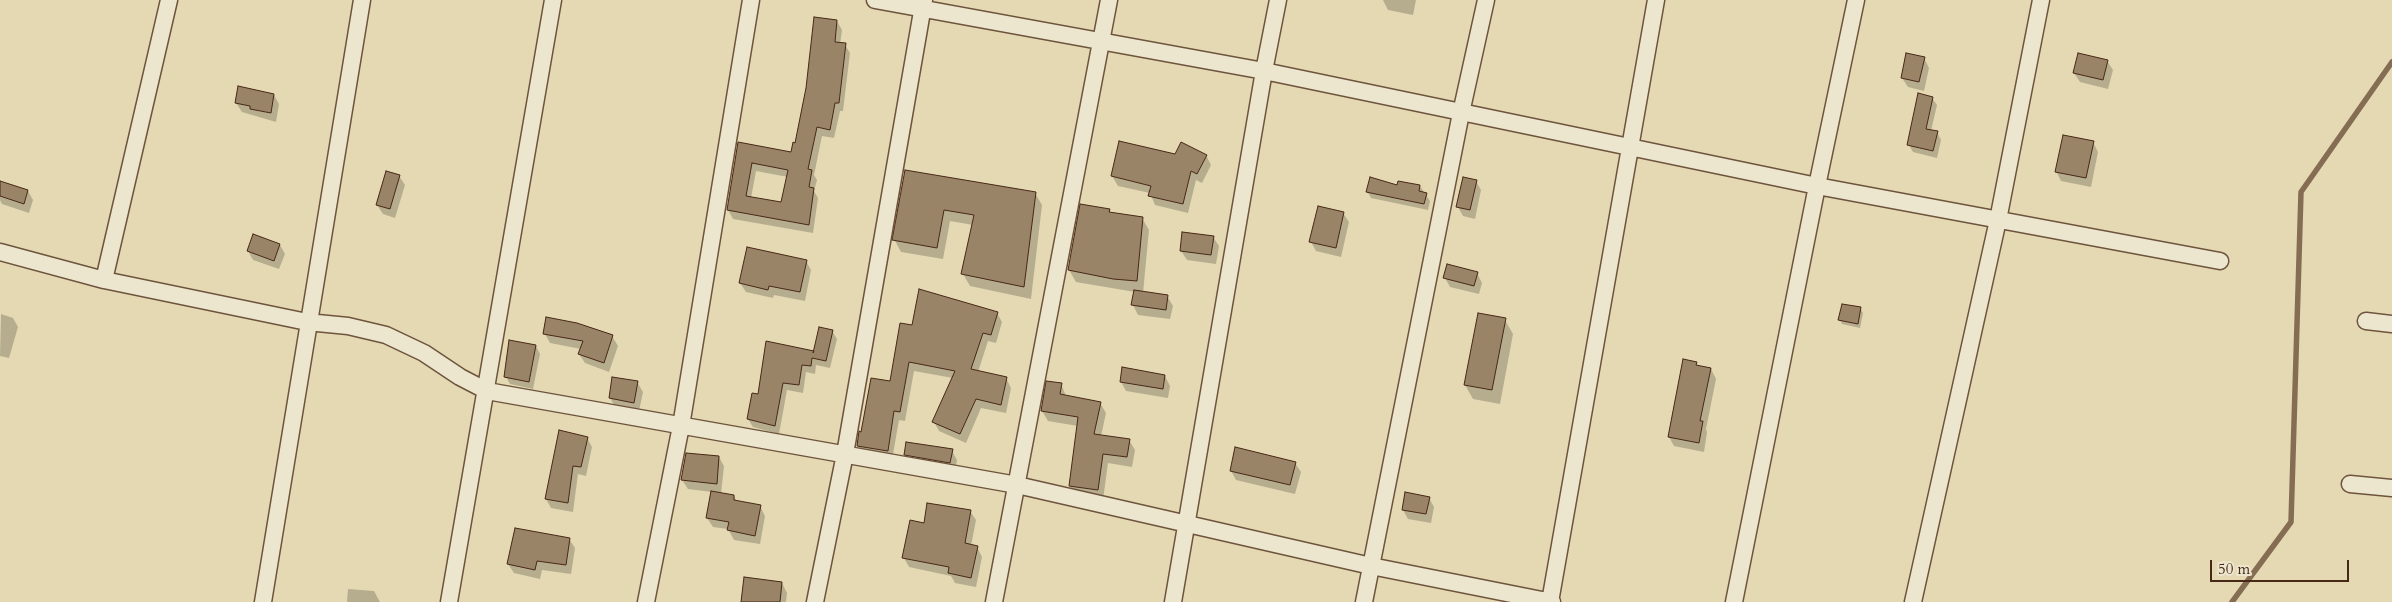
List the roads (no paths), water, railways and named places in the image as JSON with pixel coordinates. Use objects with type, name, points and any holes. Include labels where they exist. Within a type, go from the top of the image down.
[{"type":"street","points":[[104,280],[170,0]]},
{"type":"street","points":[[263,602],[307,322],[362,0]]},
{"type":"street","points":[[449,602],[487,391],[553,0]]},
{"type":"street","points":[[646,602],[681,426],[751,0]]},
{"type":"street","points":[[875,0],[923,4],[1102,41],[1264,71],[1816,186],[2220,261]]},
{"type":"street","points":[[994,602],[1109,0]]},
{"type":"street","points":[[1174,602],[1264,71],[1278,0]]},
{"type":"street","points":[[1364,602],[1486,0]]},
{"type":"street","points":[[0,252],[104,280],[307,322],[348,326],[386,335],[424,353],[460,377],[487,391],[1017,485],[1371,566],[1551,602],[1629,146],[1656,0]]},
{"type":"street","points":[[1734,602],[1816,186],[1856,0]]},
{"type":"street","points":[[1913,602],[1998,220],[2041,0]]},
{"type":"street","points":[[815,602],[845,454],[923,4]]},
{"type":"street","points":[[2366,321],[2392,324]]},
{"type":"street","points":[[2350,484],[2392,488]]},
{"type":"waterway","points":[[2232,602],[2291,522],[2301,192],[2392,62]]}]
